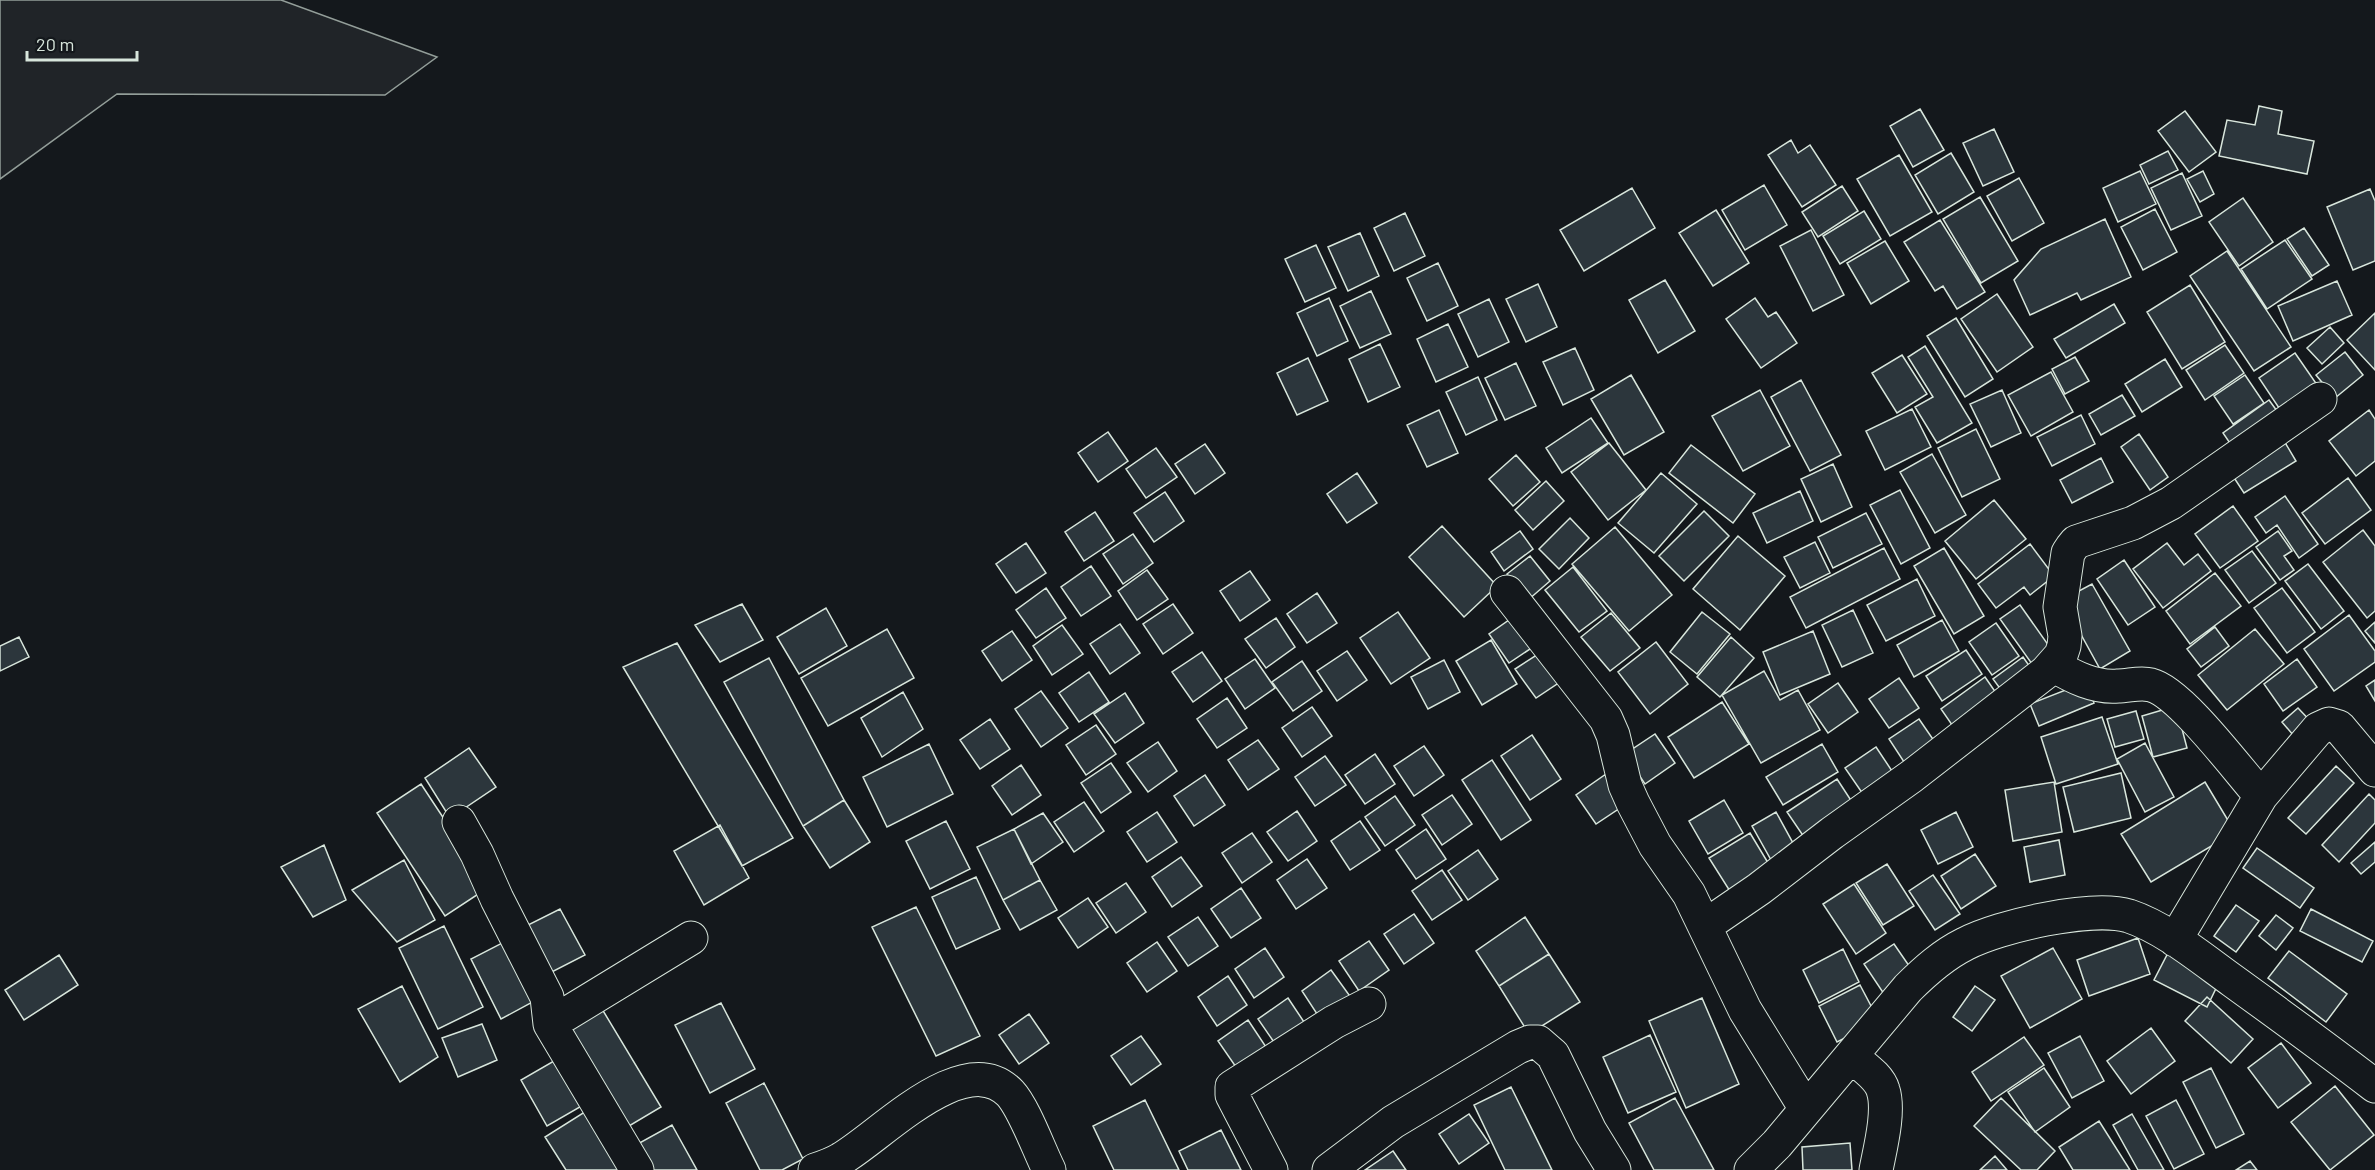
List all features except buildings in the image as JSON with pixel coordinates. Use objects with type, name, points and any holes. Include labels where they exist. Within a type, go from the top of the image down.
[{"type":"street","points":[[1705,926],[1931,762],[2054,665],[2064,646],[2065,636],[2060,607],[2068,553],[2076,542],[2133,523],[2171,503],[2320,399]]},
{"type":"street","points":[[1507,592],[1606,719],[1613,735],[1625,785],[1633,803],[1655,845],[1689,894],[1745,1010],[1806,1109]]},
{"type":"street","points":[[2054,665],[2071,675],[2098,685],[2117,687],[2149,685],[2162,689],[2188,711],[2261,796]]},
{"type":"street","points":[[2175,940],[2261,796],[2318,729],[2329,724],[2338,727],[2375,770]]},
{"type":"street","points":[[459,822],[547,997],[550,1024],[637,1170]]},
{"type":"street","points":[[1751,1170],[1777,1144],[1925,971],[1949,953],[1986,935],[2044,920],[2113,913],[2130,917],[2175,940],[2375,1086]]},
{"type":"street","points":[[550,1024],[691,938]]},
{"type":"street","points":[[1271,1170],[1232,1095],[1232,1087],[1334,1022],[1369,1004]]},
{"type":"street","points":[[1329,1170],[1393,1122],[1530,1042],[1538,1042],[1553,1055],[1590,1131],[1614,1170]]},
{"type":"street","points":[[1851,1056],[1876,1078],[1883,1089],[1885,1103],[1876,1170]]},
{"type":"street","points":[[816,1170],[840,1160],[907,1112],[944,1089],[966,1080],[984,1078],[999,1084],[1011,1094],[1049,1170]]},
{"type":"shaded area","points":[[0,0],[281,0],[437,57],[385,95],[117,94],[0,179]]}]
